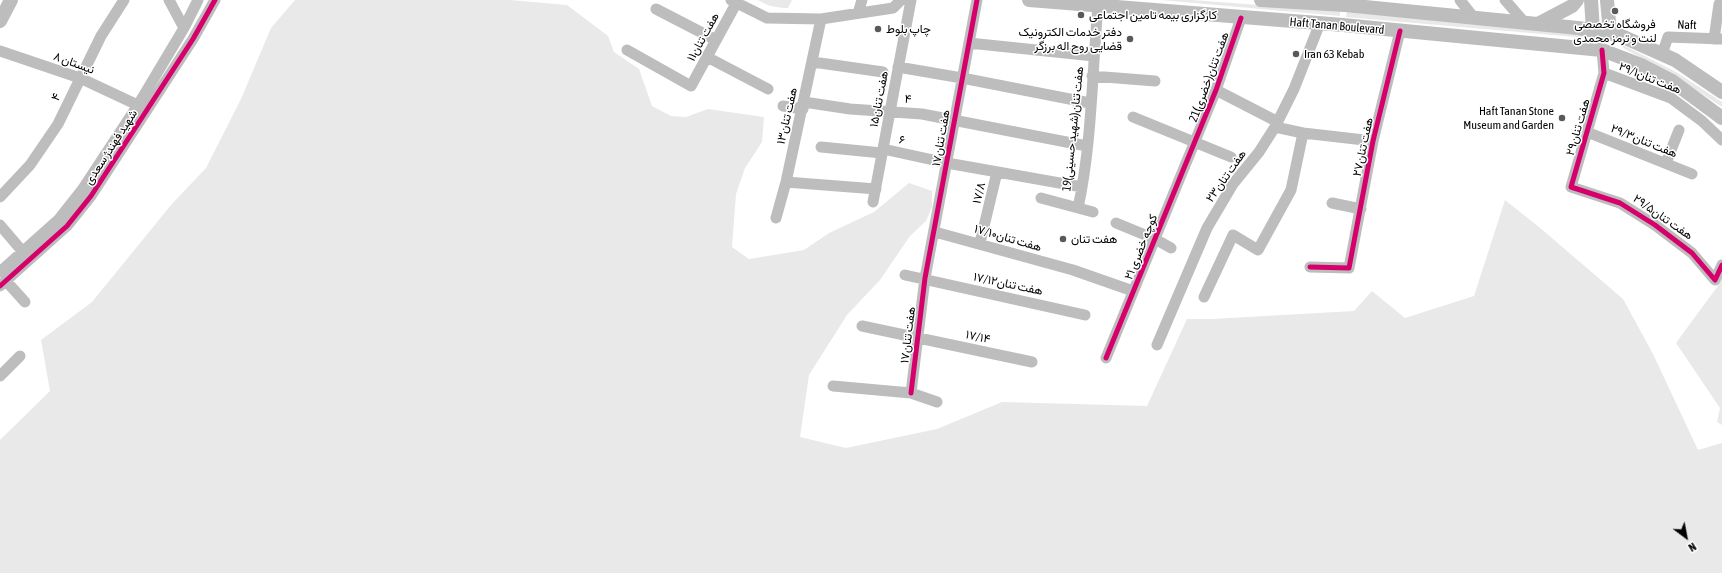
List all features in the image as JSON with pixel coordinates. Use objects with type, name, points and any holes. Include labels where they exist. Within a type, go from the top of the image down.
[{"type":"main road","points":[[0,21],[11,0]]},
{"type":"main road","name":"Haft Tanan Boulevard","points":[[1029,0],[1320,24],[1602,50],[1641,65],[1672,81],[1722,118]]},
{"type":"main road","name":"Haft Tanan Boulevard","points":[[1261,0],[1337,2],[1610,33],[1662,54],[1722,92]]},
{"type":"main road","points":[[1532,24],[1572,6],[1577,0]]},
{"type":"main road","points":[[1591,0],[1594,30]]},
{"type":"main road","points":[[1607,0],[1610,33]]},
{"type":"street","name":"۴","points":[[0,197],[30,165],[58,124],[101,36],[124,0]]},
{"type":"street","points":[[169,0],[184,28]]},
{"type":"street","name":"شهید فهندژ سعدی","points":[[2,280],[67,226],[91,196],[143,107],[198,0]]},
{"type":"street","name":"شهید فهندژ سعدی","points":[[2,280],[23,252],[59,219],[82,190],[193,39],[215,0]]},
{"type":"street","points":[[858,13],[862,0]]},
{"type":"street","points":[[735,1],[767,18],[821,19],[893,8],[901,0]]},
{"type":"street","name":"هفت تنان۱۵","points":[[873,202],[911,0]]},
{"type":"street","name":"هفت تنان۱۷","points":[[925,280],[977,0]]},
{"type":"street","points":[[1460,0],[1474,18]]},
{"type":"street","points":[[1505,0],[1532,24]]},
{"type":"street","name":"هفت تنان۱۱","points":[[627,50],[691,86],[735,1]]},
{"type":"street","points":[[1718,39],[1719,4]]},
{"type":"street","name":"19هفت تنان(شهید حسینی)","points":[[1078,208],[1087,146],[1098,6]]},
{"type":"street","points":[[656,9],[716,40]]},
{"type":"street","name":"21هفت تنان(خضری)","points":[[1194,143],[1216,90],[1241,18]]},
{"type":"street","name":"۱۳هفت تنان","points":[[776,218],[804,105],[821,19]]},
{"type":"street","name":"هفت تنان۲۳","points":[[1157,345],[1207,228],[1233,184],[1259,152],[1276,124],[1294,89],[1320,24]]},
{"type":"street","name":"هفت تنان۲۷","points":[[1310,267],[1349,268],[1373,140],[1400,31]]},
{"type":"street","name":"Naft","points":[[1662,54],[1668,37],[1718,39]]},
{"type":"street","points":[[969,43],[1094,56]]},
{"type":"street","points":[[1602,50],[1604,73]]},
{"type":"street","name":"نیستان ۸","points":[[0,51],[80,78],[143,107]]},
{"type":"street","points":[[707,56],[768,89]]},
{"type":"street","points":[[813,62],[883,72]]},
{"type":"street","points":[[898,67],[1090,103]]},
{"type":"street","name":"هفت تنان۲۹","points":[[1570,187],[1604,73]]},
{"type":"street","name":"۲۹/۱هفت تنان","points":[[1604,73],[1671,98],[1696,116],[1722,140]]},
{"type":"street","points":[[1092,76],[1155,81]]},
{"type":"street","points":[[1216,90],[1276,124],[1303,133],[1373,140]]},
{"type":"street","name":"۴","points":[[783,106],[804,105],[850,110],[890,111],[922,114],[1087,146]]},
{"type":"street","points":[[1134,118],[1231,157]]},
{"type":"street","points":[[1666,163],[1679,130]]},
{"type":"street","name":"۲۹/۳هفت تنان","points":[[1587,132],[1692,174]]},
{"type":"street","points":[[1204,297],[1233,235],[1258,250],[1291,190],[1303,133]]},
{"type":"street","name":"کوچه خضری ۲۱","points":[[1106,358],[1194,143]]},
{"type":"street","name":"۶","points":[[821,147],[883,151],[1082,187]]},
{"type":"street","name":"۱۷/۸","points":[[980,243],[997,172]]},
{"type":"street","points":[[786,182],[876,189]]},
{"type":"street","name":"۲۹/۵هفت تنان","points":[[1570,187],[1620,203],[1655,225],[1692,253],[1715,280],[1722,265]]},
{"type":"street","points":[[1041,198],[1093,212]]},
{"type":"street","points":[[1332,203],[1361,209]]},
{"type":"street","points":[[1116,223],[1155,239],[1171,248]]},
{"type":"street","points":[[0,225],[23,252]]},
{"type":"street","name":"۱۷/۱۰هفت تنان","points":[[935,232],[980,243],[1073,270],[1133,291]]},
{"type":"street","name":"۱۷/۱۲هفت تنان","points":[[905,275],[1085,315]]},
{"type":"street","points":[[2,280],[25,302]]},
{"type":"street","name":"۱۷هفت تنان","points":[[911,393],[925,280]]},
{"type":"street","name":"۱۷/۱۴","points":[[862,326],[1032,362]]},
{"type":"street","points":[[0,376],[20,356]]},
{"type":"street","points":[[833,386],[911,393],[937,402]]},
{"type":"shaded area","points":[[295,0],[510,0],[567,5],[608,36],[614,52],[639,69],[652,106],[671,116],[686,117],[708,109],[764,117],[762,142],[745,168],[736,194],[732,247],[749,259],[804,250],[829,233],[874,212],[909,183],[932,191],[932,207],[926,221],[910,236],[880,280],[847,315],[809,375],[800,437],[846,448],[937,429],[1002,402],[1147,406],[1187,319],[1354,311],[1372,291],[1405,318],[1474,296],[1505,200],[1623,299],[1653,354],[1698,450],[1722,443],[1722,573],[0,573],[0,440],[50,391],[41,340],[92,302],[171,205],[206,168],[241,99],[271,28]]},
{"type":"shaded area","points":[[758,0],[792,0],[788,8],[780,8],[765,4]]},
{"type":"shaded area","points":[[1161,0],[1192,0],[1340,11],[1340,16]]},
{"type":"shaded area","points":[[1347,12],[1588,35],[1588,38],[1346,17]]},
{"type":"shaded area","points":[[1623,45],[1676,72],[1722,102],[1722,107],[1675,76],[1623,48]]},
{"type":"shaded area","points":[[1722,277],[1722,425],[1717,422],[1720,408],[1676,343],[1717,287]]},
{"type":"cycle path","points":[[0,286],[67,226],[91,196],[193,39],[215,0]]},
{"type":"cycle path","points":[[911,393],[925,278],[977,0]]},
{"type":"cycle path","points":[[1106,358],[1216,90],[1241,18]]},
{"type":"cycle path","points":[[1310,267],[1349,268],[1373,141],[1400,31]]},
{"type":"cycle path","points":[[1602,50],[1604,73],[1571,187],[1620,203],[1655,225],[1692,253],[1715,280],[1722,265]]},
{"type":"place","name":"فروشگاه تخصصی لنت و ترمز محمدی","points":[[1615,11]]},
{"type":"place","name":"کارگزاری بیمه تامین اجتماعی","points":[[1081,15]]},
{"type":"place","name":"چاپ بلوط","points":[[878,29]]},
{"type":"place","name":"دفتر خدمات الکترونیک قضایی روح اله برزگر","points":[[1130,39]]},
{"type":"place","name":"Iran 63 Kebab","points":[[1296,54]]},
{"type":"place","name":"Haft Tanan Stone Museum and Garden","points":[[1562,118]]},
{"type":"place","name":"هفت تنان","points":[[1063,239]]}]
